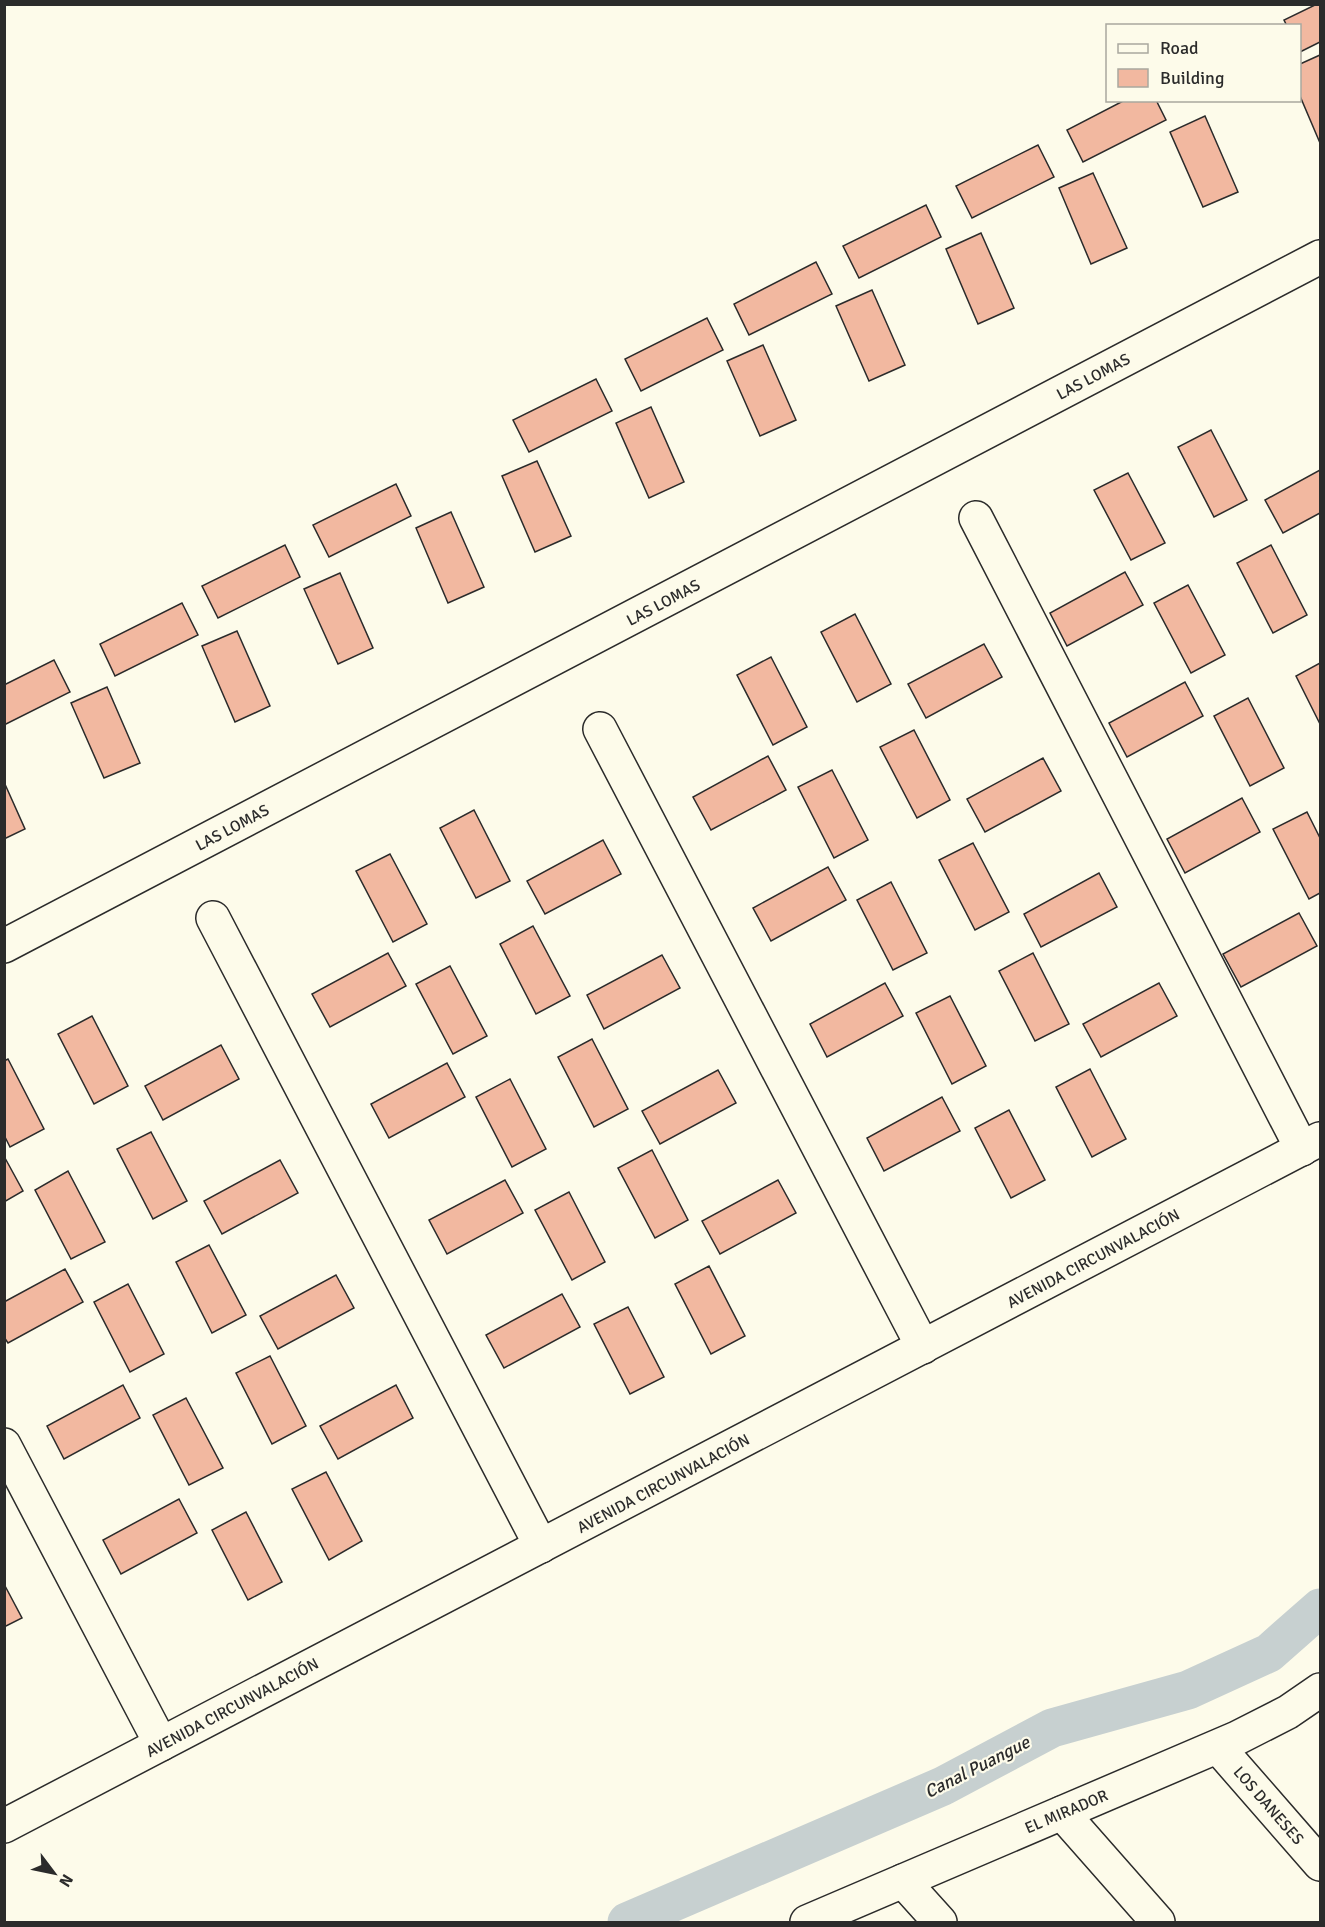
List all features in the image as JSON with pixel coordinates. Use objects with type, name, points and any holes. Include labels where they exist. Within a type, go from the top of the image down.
[{"type":"street","name":"LAS LOMAS","points":[[4,946],[1320,257]]},
{"type":"street","points":[[976,518],[1311,1144]]},
{"type":"street","points":[[600,729],[923,1347]]},
{"type":"street","points":[[213,918],[541,1546]]},
{"type":"street","name":"AVENIDA CIRCUNVALACIÓN","points":[[4,1826],[1311,1144]]},
{"type":"street","points":[[4,1445],[161,1744]]},
{"type":"street","name":"EL MIRADOR","points":[[807,1923],[1218,1746],[1272,1721],[1320,1690]]},
{"type":"street","name":"LOS DANESES","points":[[1218,1746],[1320,1864]]},
{"type":"street","points":[[1062,1813],[1158,1923]]},
{"type":"street","points":[[903,1881],[940,1923]]},
{"type":"building","points":[[1320,4],[1320,42],[1301,52],[1301,24],[1286,24],[1284,20]]},
{"type":"building","points":[[1320,55],[1320,143],[1301,98],[1301,64]]},
{"type":"building","points":[[1121,102],[1157,102],[1166,120],[1083,162],[1067,130]]},
{"type":"building","points":[[1205,116],[1238,192],[1203,207],[1170,132]]},
{"type":"building","points":[[1038,145],[1054,177],[972,218],[956,186]]},
{"type":"building","points":[[1093,173],[1127,248],[1091,264],[1059,188]]},
{"type":"building","points":[[926,205],[941,237],[859,278],[843,246]]},
{"type":"building","points":[[981,233],[1014,308],[978,324],[946,249]]},
{"type":"building","points":[[816,262],[832,294],[749,335],[734,304]]},
{"type":"building","points":[[872,290],[905,365],[869,381],[836,306]]},
{"type":"building","points":[[707,318],[723,350],[641,391],[625,359]]},
{"type":"building","points":[[763,345],[796,420],[760,436],[727,361]]},
{"type":"building","points":[[596,379],[612,411],[529,452],[513,420]]},
{"type":"building","points":[[651,407],[684,482],[649,498],[616,423]]},
{"type":"building","points":[[1211,430],[1247,500],[1214,517],[1178,447]]},
{"type":"building","points":[[537,461],[571,536],[535,552],[502,476]]},
{"type":"building","points":[[1320,470],[1320,513],[1283,533],[1265,500]]},
{"type":"building","points":[[1128,473],[1165,543],[1131,560],[1094,490]]},
{"type":"building","points":[[396,484],[411,516],[329,557],[313,525]]},
{"type":"building","points":[[451,512],[484,587],[448,603],[416,528]]},
{"type":"building","points":[[285,545],[300,577],[218,618],[202,586]]},
{"type":"building","points":[[1271,545],[1307,615],[1273,633],[1237,563]]},
{"type":"building","points":[[1125,572],[1143,605],[1067,646],[1050,613]]},
{"type":"building","points":[[340,573],[373,648],[338,664],[304,589]]},
{"type":"building","points":[[1188,585],[1225,655],[1191,673],[1154,603]]},
{"type":"building","points":[[182,603],[198,635],[115,676],[100,644]]},
{"type":"building","points":[[855,614],[891,684],[857,702],[821,632]]},
{"type":"building","points":[[237,631],[270,706],[235,722],[202,646]]},
{"type":"building","points":[[984,644],[1002,677],[926,718],[908,684]]},
{"type":"building","points":[[771,657],[807,727],[773,745],[737,675]]},
{"type":"building","points":[[54,660],[70,692],[4,725],[4,685]]},
{"type":"building","points":[[1320,663],[1320,724],[1296,676]]},
{"type":"building","points":[[1185,682],[1203,716],[1127,757],[1109,723]]},
{"type":"building","points":[[107,687],[140,763],[104,778],[71,703]]},
{"type":"building","points":[[1248,698],[1284,768],[1250,786],[1214,716]]},
{"type":"building","points":[[914,730],[950,800],[917,818],[880,747]]},
{"type":"building","points":[[768,756],[786,790],[711,830],[693,797]]},
{"type":"building","points":[[1043,758],[1061,791],[985,832],[967,799]]},
{"type":"building","points":[[832,770],[868,840],[834,858],[798,787]]},
{"type":"building","points":[[4,782],[25,829],[4,839]]},
{"type":"building","points":[[1242,798],[1260,832],[1185,873],[1167,839]]},
{"type":"building","points":[[474,810],[510,881],[476,898],[440,828]]},
{"type":"building","points":[[1307,812],[1320,838],[1320,893],[1309,899],[1273,829]]},
{"type":"building","points":[[603,840],[621,874],[545,914],[527,881]]},
{"type":"building","points":[[973,843],[1009,912],[975,930],[939,860]]},
{"type":"building","points":[[390,854],[427,924],[393,942],[356,871]]},
{"type":"building","points":[[828,867],[846,900],[771,941],[753,908]]},
{"type":"building","points":[[1099,873],[1117,907],[1041,947],[1024,914]]},
{"type":"building","points":[[891,882],[927,953],[893,970],[857,900]]},
{"type":"building","points":[[1299,913],[1317,946],[1241,987],[1223,954]]},
{"type":"building","points":[[533,926],[570,996],[536,1014],[500,944]]},
{"type":"building","points":[[388,953],[406,986],[330,1027],[312,994]]},
{"type":"building","points":[[1033,953],[1069,1024],[1035,1041],[999,971]]},
{"type":"building","points":[[662,955],[680,988],[604,1029],[587,995]]},
{"type":"building","points":[[450,966],[487,1036],[453,1054],[416,984]]},
{"type":"building","points":[[885,983],[903,1016],[827,1057],[810,1024]]},
{"type":"building","points":[[1159,983],[1177,1016],[1101,1057],[1083,1024]]},
{"type":"building","points":[[950,996],[986,1066],[952,1084],[916,1013]]},
{"type":"building","points":[[92,1016],[128,1086],[94,1104],[58,1034]]},
{"type":"building","points":[[592,1039],[628,1109],[594,1127],[558,1057]]},
{"type":"building","points":[[221,1045],[239,1079],[163,1120],[145,1086]]},
{"type":"building","points":[[8,1059],[44,1129],[10,1147],[4,1135],[4,1061]]},
{"type":"building","points":[[447,1063],[465,1097],[389,1138],[371,1104]]},
{"type":"building","points":[[1090,1069],[1126,1139],[1092,1157],[1056,1087]]},
{"type":"building","points":[[718,1070],[736,1103],[660,1144],[642,1111]]},
{"type":"building","points":[[510,1079],[546,1149],[512,1167],[476,1097]]},
{"type":"building","points":[[942,1097],[960,1131],[884,1171],[867,1138]]},
{"type":"building","points":[[1009,1110],[1045,1180],[1011,1198],[975,1128]]},
{"type":"building","points":[[151,1132],[187,1201],[153,1219],[117,1149]]},
{"type":"building","points":[[652,1150],[688,1220],[655,1238],[618,1168]]},
{"type":"building","points":[[4,1159],[23,1191],[4,1202]]},
{"type":"building","points":[[280,1160],[298,1193],[222,1234],[204,1201]]},
{"type":"building","points":[[68,1171],[105,1242],[71,1259],[35,1190]]},
{"type":"building","points":[[505,1180],[523,1213],[447,1254],[429,1220]]},
{"type":"building","points":[[778,1180],[796,1213],[720,1254],[702,1221]]},
{"type":"building","points":[[569,1192],[605,1262],[572,1280],[535,1210]]},
{"type":"building","points":[[209,1245],[246,1315],[212,1333],[176,1262]]},
{"type":"building","points":[[709,1266],[745,1336],[711,1354],[675,1284]]},
{"type":"building","points":[[65,1269],[83,1302],[8,1343],[4,1337],[4,1302]]},
{"type":"building","points":[[336,1275],[354,1308],[278,1349],[260,1316]]},
{"type":"building","points":[[128,1284],[164,1354],[130,1372],[94,1302]]},
{"type":"building","points":[[562,1294],[580,1327],[504,1368],[486,1335]]},
{"type":"building","points":[[628,1307],[664,1377],[630,1394],[594,1324]]},
{"type":"building","points":[[270,1356],[306,1426],[272,1444],[236,1373]]},
{"type":"building","points":[[123,1385],[140,1418],[64,1459],[47,1426]]},
{"type":"building","points":[[396,1385],[413,1418],[338,1459],[320,1426]]},
{"type":"building","points":[[186,1398],[223,1468],[189,1485],[153,1415]]},
{"type":"building","points":[[326,1472],[362,1541],[329,1560],[292,1489]]},
{"type":"building","points":[[179,1499],[197,1533],[121,1574],[103,1540]]},
{"type":"building","points":[[246,1512],[282,1582],[248,1600],[212,1530]]},
{"type":"building","points":[[4,1584],[22,1618],[4,1627]]},
{"type":"waterway","name":"Canal Puangue","points":[[627,1922],[943,1786],[1052,1728],[1188,1690],[1269,1653],[1320,1608]]}]
